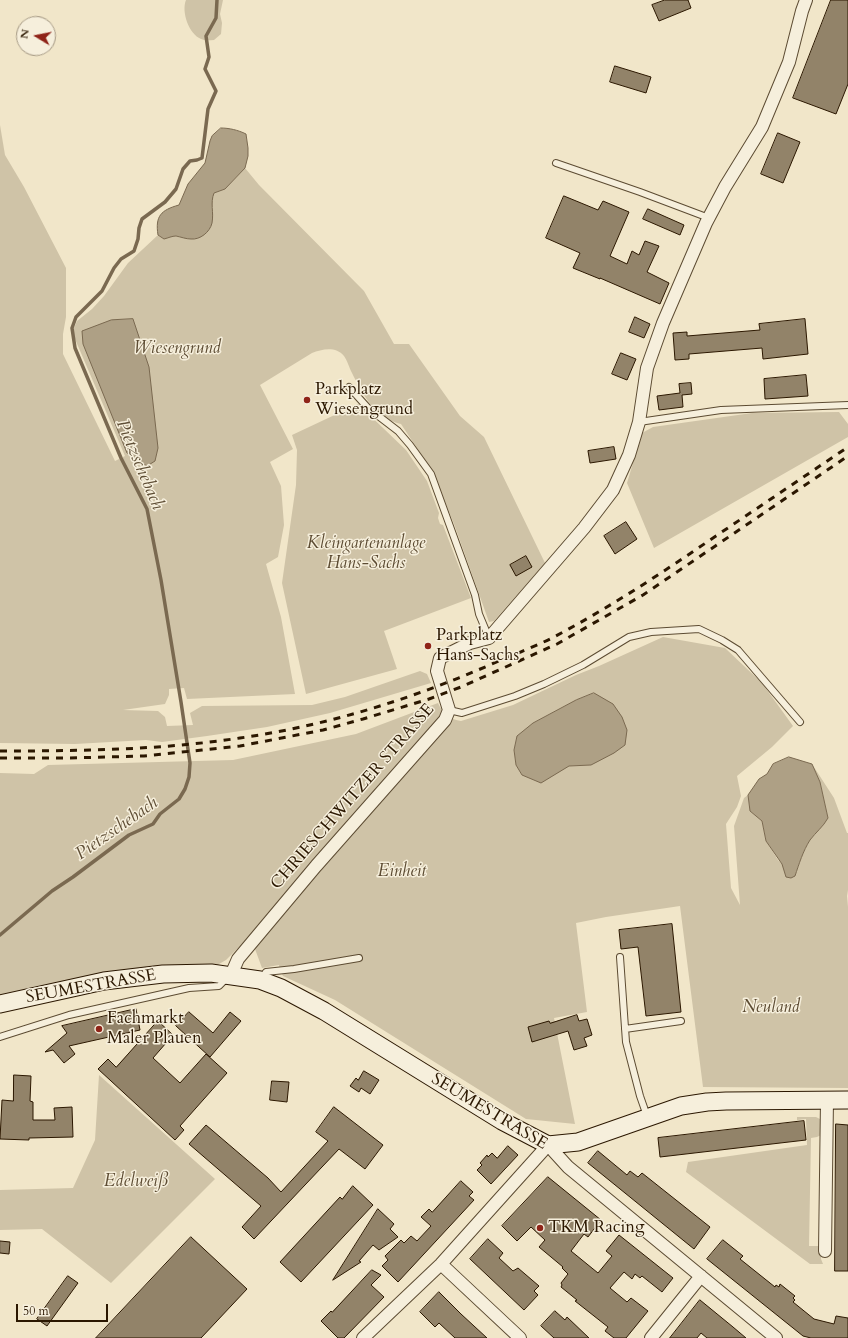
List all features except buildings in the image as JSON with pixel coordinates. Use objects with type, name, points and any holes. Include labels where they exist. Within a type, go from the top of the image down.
[{"type":"street","points":[[489,638],[584,528],[613,490],[629,455],[639,422],[648,368],[663,323],[709,218],[725,187],[762,127],[789,62],[806,0]]},
{"type":"street","name":"CHRIESCHWITZER STRASSE","points":[[231,975],[238,959],[316,866],[445,720],[449,710],[437,671],[440,658],[470,643],[489,638]]},
{"type":"street","name":"SEUMESTRASSE","points":[[0,1004],[104,981],[163,974],[211,972],[260,980],[281,988],[324,1011],[502,1121],[548,1145],[568,1168],[776,1338]]},
{"type":"street","points":[[825,1251],[827,1100]]},
{"type":"street","points":[[363,1338],[441,1264],[548,1145],[578,1142],[681,1106],[707,1102],[848,1100]]},
{"type":"street","points":[[441,1264],[520,1338]]},
{"type":"street","points":[[652,1338],[701,1276]]},
{"type":"lane","points":[[556,163],[709,218]]},
{"type":"lane","points":[[349,387],[368,408],[398,431],[431,474],[475,595],[479,614],[489,638]]},
{"type":"lane","points":[[639,422],[721,410],[848,405]]},
{"type":"lane","points":[[449,710],[462,712],[515,696],[583,665],[629,637],[651,632],[699,630],[722,640],[738,650],[800,722]]},
{"type":"lane","points":[[620,957],[626,1042],[647,1118]]},
{"type":"lane","points":[[260,980],[266,972],[294,969],[359,958]]},
{"type":"lane","name":"SEUMESTRASSE","points":[[0,1037],[69,1015],[189,988],[219,986],[231,975]]},
{"type":"lane","points":[[625,1029],[681,1021]]},
{"type":"green space","points":[[186,0],[223,0],[220,14],[222,23],[221,34],[214,40],[203,40],[190,28],[185,16]]},
{"type":"green space","name":"Wiesengrund","points":[[0,125],[5,155],[24,187],[66,268],[66,317],[63,334],[63,354],[115,461],[125,456],[75,339],[73,330],[77,321],[92,309],[104,296],[128,263],[158,235],[164,239],[174,236],[191,239],[213,210],[211,199],[214,193],[225,189],[245,168],[259,185],[364,291],[394,344],[409,344],[460,416],[484,437],[545,563],[494,621],[489,622],[454,524],[432,471],[401,424],[384,417],[365,397],[341,353],[329,349],[312,353],[260,385],[293,449],[270,462],[281,486],[284,525],[278,557],[266,564],[281,617],[295,694],[187,699],[184,688],[169,689],[169,695],[165,704],[123,710],[158,711],[165,717],[167,726],[193,725],[190,713],[202,706],[312,705],[345,697],[420,671],[427,674],[431,683],[330,713],[267,727],[207,736],[162,742],[146,740],[75,744],[0,743]]},
{"type":"green space","name":"Kleingartenanlage Hans-Sachs","points":[[358,404],[406,450],[427,481],[439,513],[438,518],[440,524],[443,525],[471,598],[384,631],[397,669],[306,694],[282,583],[296,485],[297,450],[292,435]]},
{"type":"green space","points":[[839,412],[848,424],[848,437],[654,548],[627,483],[642,433],[653,427],[752,413]]},
{"type":"green space","points":[[663,637],[725,648],[762,683],[793,726],[772,747],[737,776],[741,796],[737,807],[726,824],[731,888],[740,905],[734,826],[744,798],[748,795],[750,811],[762,821],[766,841],[778,860],[795,876],[801,858],[810,840],[828,818],[820,782],[812,764],[834,798],[848,833],[848,1088],[703,1087],[680,906],[576,923],[587,1012],[554,1018],[575,1124],[526,1119],[335,1000],[283,976],[279,965],[262,968],[255,949],[240,946],[226,960],[212,968],[0,1000],[0,773],[34,774],[48,765],[233,760],[356,734],[438,703],[447,715],[461,721],[513,705],[576,675]],"holes":[[[594,693],[591,765],[569,766],[522,775],[516,765],[514,750],[517,737],[533,723],[576,700]]]},
{"type":"green space","name":"Edelweiß","points":[[99,1075],[215,1179],[111,1283],[42,1229],[0,1230],[0,1190],[73,1188],[95,1140]]},
{"type":"green space","points":[[797,1117],[816,1117],[820,1119],[822,1124],[821,1135],[811,1138],[809,1246],[821,1246],[821,1259],[823,1264],[810,1264],[686,1172],[688,1162],[807,1145],[806,1119],[797,1120]]},
{"type":"shaded area","points":[[221,128],[240,131],[246,134],[248,156],[245,168],[225,189],[214,193],[212,200],[212,223],[204,235],[194,239],[176,236],[164,239],[158,235],[157,223],[159,218],[168,209],[179,205],[188,184],[205,163],[212,136]]},
{"type":"shaded area","points":[[133,319],[149,367],[158,448],[155,461],[147,466],[127,453],[83,344],[82,331],[111,320]]},
{"type":"shaded area","points":[[594,693],[613,704],[622,717],[627,730],[625,745],[614,753],[591,765],[569,766],[541,783],[522,775],[516,765],[514,750],[517,736],[533,723],[576,700]]},
{"type":"shaded area","points":[[789,757],[812,764],[820,782],[828,818],[810,840],[803,853],[795,876],[791,878],[786,877],[782,864],[766,841],[762,821],[750,811],[748,795],[759,779],[767,774],[773,764]]},
{"type":"waterway","name":"Pietzschebach","points":[[0,935],[52,891],[129,835],[153,824],[160,814],[179,799],[185,789],[189,777],[190,763],[181,702],[161,580],[147,509],[121,458],[75,348],[72,328],[76,317],[102,291],[114,268],[121,259],[134,251],[142,219],[165,202],[176,189],[183,169],[190,161],[202,158],[208,109],[216,91],[205,69],[209,57],[206,36],[216,18],[217,0]]},
{"type":"railway","points":[[0,751],[120,749],[210,742],[308,726],[406,698],[527,649],[572,627],[652,579],[848,447]]},
{"type":"railway","points":[[0,758],[144,756],[240,746],[323,730],[429,699],[461,687],[557,644],[643,595],[848,456]]},
{"type":"place","name":"Parkplatz Wiesengrund","points":[[307,400]]},
{"type":"place","name":"Parkplatz Hans-Sachs","points":[[428,646]]},
{"type":"place","name":"Fachmarkt Maler Plauen","points":[[99,1029]]},
{"type":"place","name":"TKM Racing","points":[[540,1228]]},
{"type":"park label","name":"Einheit","points":[[402,872]]},
{"type":"park label","name":"Neuland","points":[[771,1008]]}]
